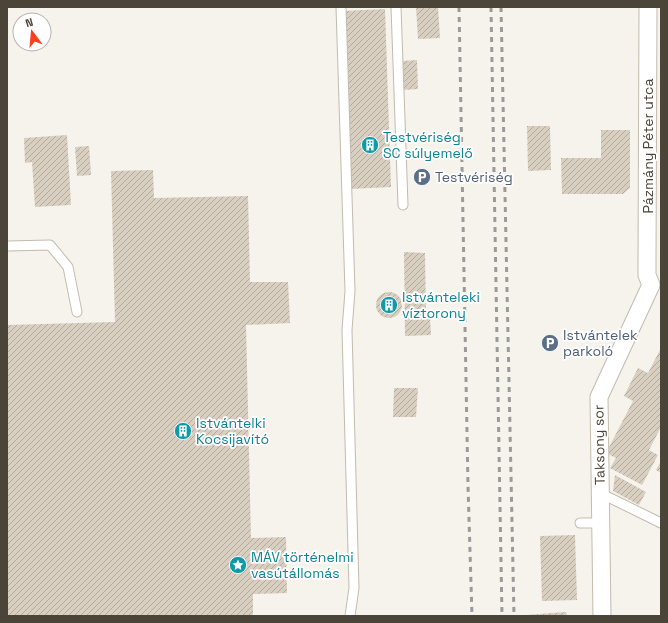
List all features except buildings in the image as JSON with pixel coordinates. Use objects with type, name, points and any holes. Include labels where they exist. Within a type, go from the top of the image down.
[{"type":"street","name":"Pázmány Péter utca","points":[[648,7],[647,262],[648,275],[656,287]]},
{"type":"street","name":"Taksony sor","points":[[602,616],[599,397],[656,287]]},
{"type":"lane","points":[[341,7],[350,291],[347,330],[354,588],[350,616]]},
{"type":"lane","points":[[396,7],[404,205]]},
{"type":"lane","points":[[7,246],[50,245],[68,267],[77,312]]},
{"type":"lane","points":[[600,493],[661,523]]},
{"type":"lane","points":[[580,523],[600,523]]},
{"type":"railway","points":[[459,7],[468,486],[472,616]]},
{"type":"railway","points":[[491,7],[502,616]]},
{"type":"railway","points":[[501,7],[514,616]]},
{"type":"place","name":"Testvériség SC súlyemelő","points":[[370,145]]},
{"type":"place","name":"Testvériség","points":[[422,177]]},
{"type":"place","name":"Istvánteleki víztorony","points":[[389,305]]},
{"type":"place","name":"Istvántelek parkoló","points":[[550,343]]},
{"type":"place","name":"Istvántelki Kocsijavító","points":[[183,431]]},
{"type":"place","name":"MÁV történelmi vasútállomás","points":[[238,565]]}]
